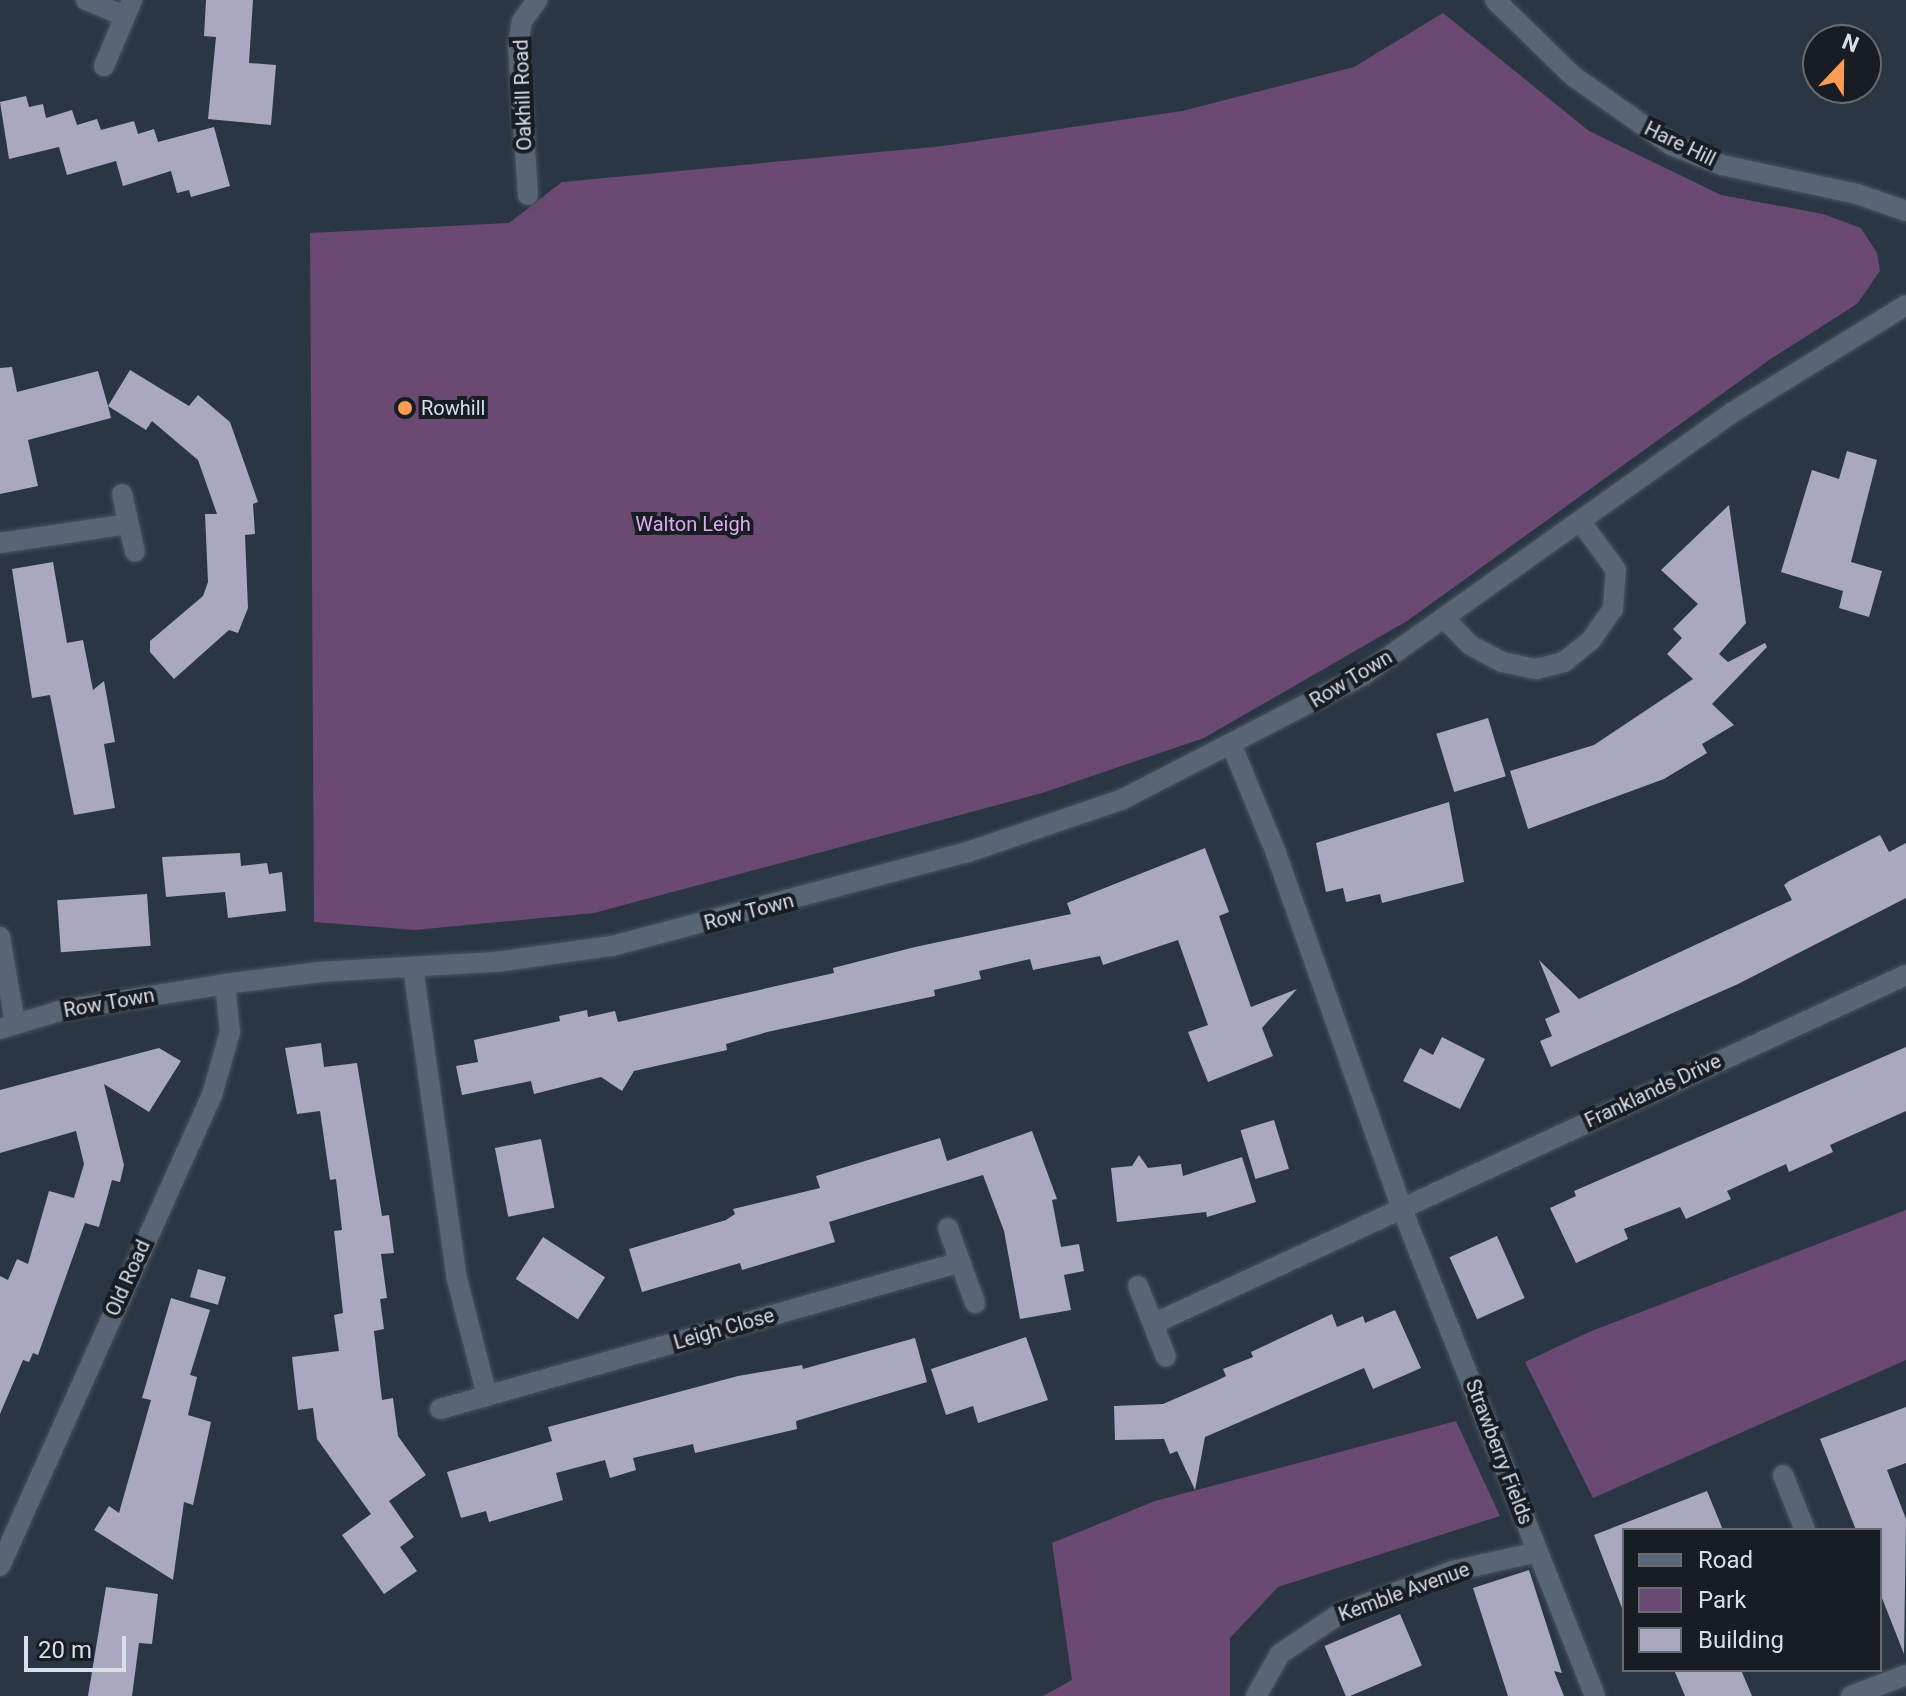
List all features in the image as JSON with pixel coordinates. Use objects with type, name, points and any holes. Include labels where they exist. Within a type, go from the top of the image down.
[{"type":"street","points":[[86,0],[128,8],[104,66]]},
{"type":"street","name":"Oakhill Road","points":[[528,195],[518,46],[522,21],[537,0]]},
{"type":"street","name":"Hare Hill","points":[[1495,0],[1585,86],[1671,145],[1722,165],[1842,191],[1906,211]]},
{"type":"street","name":"Row Town","points":[[7,1026],[63,1010],[225,984],[496,962],[612,946],[713,922],[1020,837],[1121,800],[1232,746],[1363,675],[1733,412],[1906,305]]},
{"type":"street","points":[[122,494],[135,552]]},
{"type":"street","points":[[1444,618],[1470,645],[1502,662],[1536,669],[1564,662],[1591,640],[1613,609],[1616,570],[1581,522]]},
{"type":"street","points":[[0,543],[128,524]]},
{"type":"street","points":[[1232,746],[1276,853],[1402,1209]]},
{"type":"street","points":[[0,937],[7,1026]]},
{"type":"street","points":[[413,967],[455,1264],[487,1396]]},
{"type":"street","name":"Franklands Drive","points":[[1153,1324],[1906,975]]},
{"type":"street","name":"Old Road","points":[[0,1566],[212,1095],[230,1032],[225,984]]},
{"type":"street","name":"Strawberry Fields","points":[[1402,1209],[1595,1696]]},
{"type":"street","points":[[948,1228],[975,1303]]},
{"type":"street","name":"Leigh Close","points":[[440,1409],[961,1262]]},
{"type":"street","points":[[1138,1286],[1166,1357]]},
{"type":"street","points":[[1783,1475],[1804,1528]]},
{"type":"street","name":"Kemble Avenue","points":[[1256,1696],[1280,1654],[1339,1614],[1453,1571],[1538,1552]]},
{"type":"street","points":[[1860,1685],[1906,1675]]},
{"type":"green space","name":"Walton Leigh","points":[[1443,13],[1589,131],[1721,195],[1823,214],[1861,228],[1877,253],[1880,271],[1857,304],[1769,360],[1407,621],[1204,738],[1042,793],[594,913],[415,930],[314,922],[310,233],[509,223],[562,182],[943,146],[1182,111],[1354,67]]},
{"type":"green space","points":[[1906,1210],[1906,1360],[1593,1498],[1525,1362],[1589,1332]]},
{"type":"green space","points":[[1456,1421],[1500,1516],[1278,1587],[1230,1638],[1230,1696],[1043,1696],[1072,1680],[1052,1543],[1155,1501]]},
{"type":"building","points":[[206,0],[253,0],[249,63],[276,65],[271,125],[208,119],[216,37],[204,36]]},
{"type":"building","points":[[26,96],[29,107],[43,104],[46,118],[72,110],[77,125],[97,119],[101,130],[134,121],[138,134],[154,129],[158,142],[214,127],[230,186],[191,197],[189,190],[177,193],[171,171],[123,186],[116,161],[67,175],[59,147],[9,159],[0,102]]},
{"type":"building","points":[[12,367],[17,392],[98,371],[111,418],[28,440],[38,486],[0,494],[0,368]]},
{"type":"building","points":[[130,370],[189,406],[198,395],[230,422],[258,502],[253,504],[255,534],[245,535],[248,608],[238,633],[229,630],[174,679],[150,652],[150,641],[203,596],[208,582],[205,514],[217,514],[198,460],[152,421],[146,430],[108,406]]},
{"type":"building","points":[[1847,451],[1877,460],[1851,562],[1882,571],[1869,617],[1839,608],[1843,591],[1781,572],[1812,470],[1839,479]]},
{"type":"building","points":[[1729,505],[1746,623],[1719,654],[1728,662],[1765,643],[1767,647],[1712,704],[1734,725],[1702,744],[1707,753],[1664,779],[1528,829],[1510,771],[1594,745],[1693,679],[1667,654],[1682,638],[1673,629],[1698,604],[1661,570]]},
{"type":"building","points":[[53,562],[67,643],[83,640],[93,690],[104,681],[115,742],[104,744],[115,808],[74,815],[50,695],[32,698],[12,569]]},
{"type":"building","points":[[1488,718],[1506,776],[1454,792],[1436,734]]},
{"type":"building","points":[[1449,802],[1464,882],[1382,903],[1380,894],[1346,902],[1343,888],[1326,892],[1316,843]]},
{"type":"building","points":[[1880,835],[1889,852],[1906,843],[1906,898],[1738,984],[1551,1067],[1540,1041],[1552,1036],[1545,1019],[1560,1012],[1539,960],[1579,999],[1792,900],[1784,885],[1789,881]]},
{"type":"building","points":[[1205,848],[1229,912],[1219,916],[1251,1007],[1297,989],[1262,1028],[1273,1056],[1208,1082],[1188,1032],[1208,1025],[1178,940],[1103,965],[1100,956],[1033,970],[1030,959],[979,971],[981,979],[934,990],[935,996],[767,1032],[726,1044],[727,1050],[634,1071],[622,1091],[601,1077],[534,1094],[531,1081],[462,1095],[456,1066],[478,1062],[474,1040],[560,1021],[559,1016],[587,1010],[588,1017],[615,1011],[618,1022],[834,973],[833,968],[915,947],[1071,914],[1067,903]]},
{"type":"building","points":[[240,853],[241,866],[267,863],[269,874],[282,872],[286,911],[228,918],[225,892],[166,897],[162,857]]},
{"type":"building","points":[[147,894],[151,946],[61,952],[57,900]]},
{"type":"building","points":[[1442,1037],[1485,1059],[1460,1109],[1403,1081],[1420,1048],[1433,1055]]},
{"type":"building","points":[[321,1043],[324,1067],[357,1063],[382,1216],[389,1215],[394,1253],[381,1254],[387,1298],[380,1299],[384,1329],[374,1331],[382,1400],[393,1398],[398,1436],[426,1475],[389,1501],[414,1537],[400,1547],[417,1571],[384,1594],[342,1535],[371,1514],[317,1439],[313,1408],[298,1410],[292,1357],[339,1351],[334,1315],[343,1313],[334,1231],[342,1230],[336,1179],[330,1180],[320,1111],[297,1114],[285,1048]]},
{"type":"building","points":[[1906,1047],[1906,1111],[1830,1145],[1833,1152],[1789,1172],[1786,1164],[1727,1191],[1731,1199],[1686,1219],[1680,1207],[1624,1229],[1628,1239],[1576,1263],[1550,1208],[1576,1196],[1574,1191]]},
{"type":"building","points":[[159,1048],[181,1061],[149,1112],[104,1084],[124,1165],[120,1182],[112,1180],[99,1227],[85,1223],[38,1355],[33,1353],[29,1362],[23,1360],[0,1414],[0,1276],[8,1280],[17,1259],[28,1264],[49,1191],[74,1198],[84,1164],[76,1131],[0,1153],[0,1090]]},
{"type":"building","points":[[1274,1120],[1289,1169],[1255,1179],[1241,1130]]},
{"type":"building","points":[[1032,1131],[1057,1199],[1052,1200],[1061,1247],[1079,1244],[1084,1271],[1064,1275],[1071,1310],[1020,1319],[1004,1231],[983,1175],[829,1222],[835,1242],[742,1270],[740,1263],[642,1292],[629,1249],[726,1220],[735,1214],[733,1209],[820,1188],[816,1176],[940,1138],[947,1161]]},
{"type":"building","points":[[541,1139],[554,1208],[508,1217],[495,1148]]},
{"type":"building","points":[[1139,1155],[1148,1168],[1181,1164],[1183,1176],[1242,1157],[1256,1202],[1207,1217],[1206,1212],[1117,1222],[1111,1168],[1132,1166]]},
{"type":"building","points":[[1497,1236],[1525,1298],[1477,1319],[1449,1257]]},
{"type":"building","points":[[543,1237],[605,1277],[578,1319],[516,1279]]},
{"type":"building","points":[[198,1269],[226,1277],[218,1305],[190,1297]]},
{"type":"building","points":[[171,1298],[210,1310],[190,1375],[197,1377],[188,1415],[211,1422],[193,1505],[184,1502],[173,1580],[94,1530],[109,1506],[119,1513],[151,1400],[142,1398]]},
{"type":"building","points":[[1395,1310],[1421,1368],[1373,1389],[1364,1368],[1205,1437],[1195,1490],[1177,1451],[1170,1454],[1164,1439],[1115,1440],[1114,1406],[1163,1404],[1226,1376],[1223,1369],[1253,1357],[1251,1352],[1332,1314],[1337,1327],[1363,1316],[1365,1323]]},
{"type":"building","points":[[1026,1337],[1048,1400],[978,1423],[973,1406],[946,1415],[931,1369]]},
{"type":"building","points":[[915,1338],[927,1382],[796,1421],[797,1429],[695,1453],[693,1444],[633,1458],[636,1470],[610,1478],[605,1460],[556,1473],[563,1500],[489,1522],[486,1511],[461,1518],[447,1472],[552,1441],[548,1427],[738,1376],[802,1365],[803,1369]]},
{"type":"building","points":[[1906,1407],[1906,1463],[1887,1470],[1906,1519],[1904,1654],[1882,1598],[1882,1528],[1855,1528],[1820,1439]]},
{"type":"building","points":[[1707,1491],[1722,1528],[1622,1528],[1622,1608],[1594,1535]]},
{"type":"building","points":[[1529,1570],[1562,1673],[1554,1671],[1564,1696],[1508,1696],[1473,1588]]},
{"type":"building","points":[[106,1587],[158,1594],[152,1644],[139,1643],[132,1696],[88,1696]]},
{"type":"building","points":[[1400,1614],[1422,1666],[1346,1696],[1325,1646]]},
{"type":"building","points":[[1675,1672],[1742,1672],[1752,1696],[1685,1696]]},
{"type":"place","name":"Rowhill","points":[[405,408]]}]
